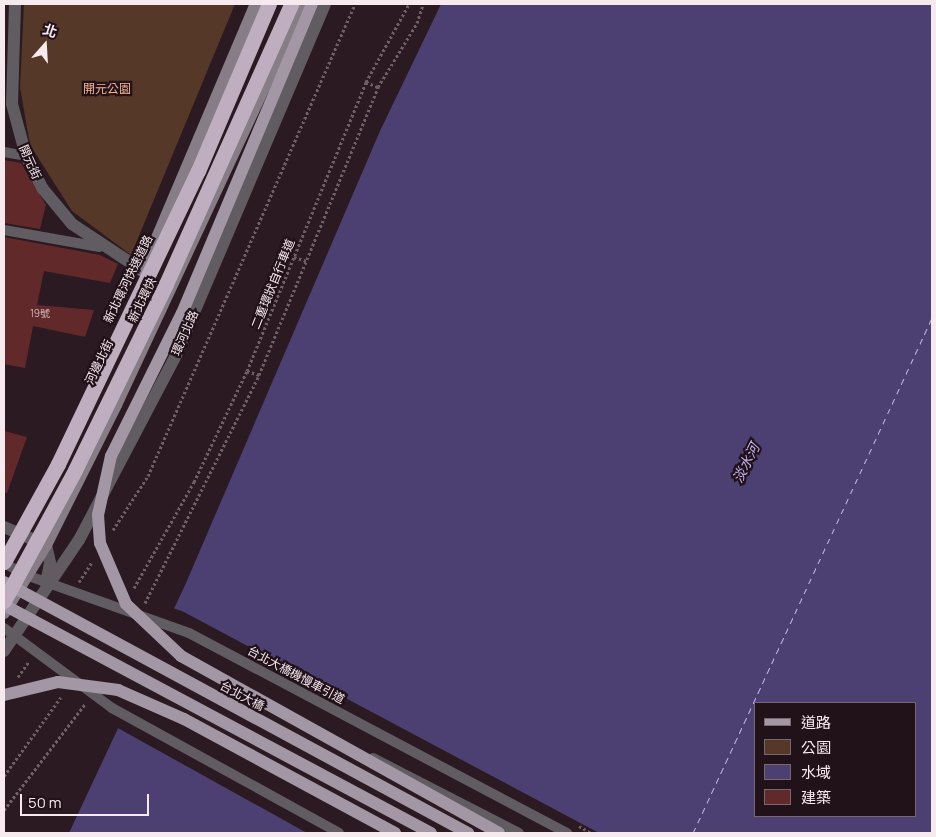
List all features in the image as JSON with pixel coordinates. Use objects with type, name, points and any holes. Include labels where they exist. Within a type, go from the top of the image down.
[{"type":"highway","name":"新北環河快速道路","points":[[4,562],[58,464],[198,170],[269,4]]},
{"type":"highway","name":"新北環快","points":[[4,601],[76,470],[166,284],[292,4]]},
{"type":"main road","points":[[312,4],[182,313],[111,456],[100,498],[100,543],[119,592],[157,637],[181,656],[499,833]]},
{"type":"main road","name":"台北大橋","points":[[4,582],[468,833]]},
{"type":"main road","points":[[4,606],[431,833]]},
{"type":"main road","points":[[4,695],[58,682],[118,690],[184,719],[396,833]]},
{"type":"street","name":"開元街","points":[[15,4],[12,104],[26,156],[42,189],[72,224],[99,246],[142,272]]},
{"type":"street","name":"河邊北街","points":[[4,550],[9,530],[142,272],[256,4]]},
{"type":"street","points":[[4,613],[46,545],[224,181],[303,4]]},
{"type":"street","name":"環河北路","points":[[5,645],[79,540],[176,355],[325,4]]},
{"type":"street","points":[[9,530],[46,545]]},
{"type":"street","points":[[45,590],[50,563],[46,545]]},
{"type":"lane","points":[[4,152],[26,156]]},
{"type":"lane","points":[[4,230],[99,246]]},
{"type":"lane","name":"台北大橋機慢車引道","points":[[4,562],[26,575],[189,633],[567,833]]},
{"type":"lane","points":[[4,628],[112,708],[339,833]]},
{"type":"lane","points":[[347,747],[392,765],[519,833]]},
{"type":"path","name":"二重環狀自行車道","points":[[147,568],[194,482],[247,371],[366,82],[408,4]]},
{"type":"path","points":[[143,605],[259,375],[378,86],[417,23],[423,4]]},
{"type":"path","points":[[366,82],[378,86]]},
{"type":"path","points":[[294,257],[307,261]]},
{"type":"path","points":[[247,371],[259,375]]},
{"type":"path","points":[[4,810],[41,758],[80,715],[87,700]]},
{"type":"green space","name":"開元公園","points":[[24,4],[235,4],[131,255],[72,211],[30,145],[20,87]]},
{"type":"water","name":"淡水河","points":[[441,4],[932,4],[932,833],[69,833],[186,583],[380,131]]},
{"type":"pier","points":[[172,608],[182,611],[599,833],[307,833],[116,727]]},
{"type":"building","points":[[4,160],[21,163],[46,205],[40,229],[4,223]]},
{"type":"building","points":[[4,237],[100,255],[118,264],[110,283],[44,271],[37,305],[94,310],[85,337],[33,326],[25,368],[4,364]]},
{"type":"building","points":[[4,431],[27,437],[7,493],[4,492]]},
{"type":"ferry route","points":[[693,833],[932,318]]}]
